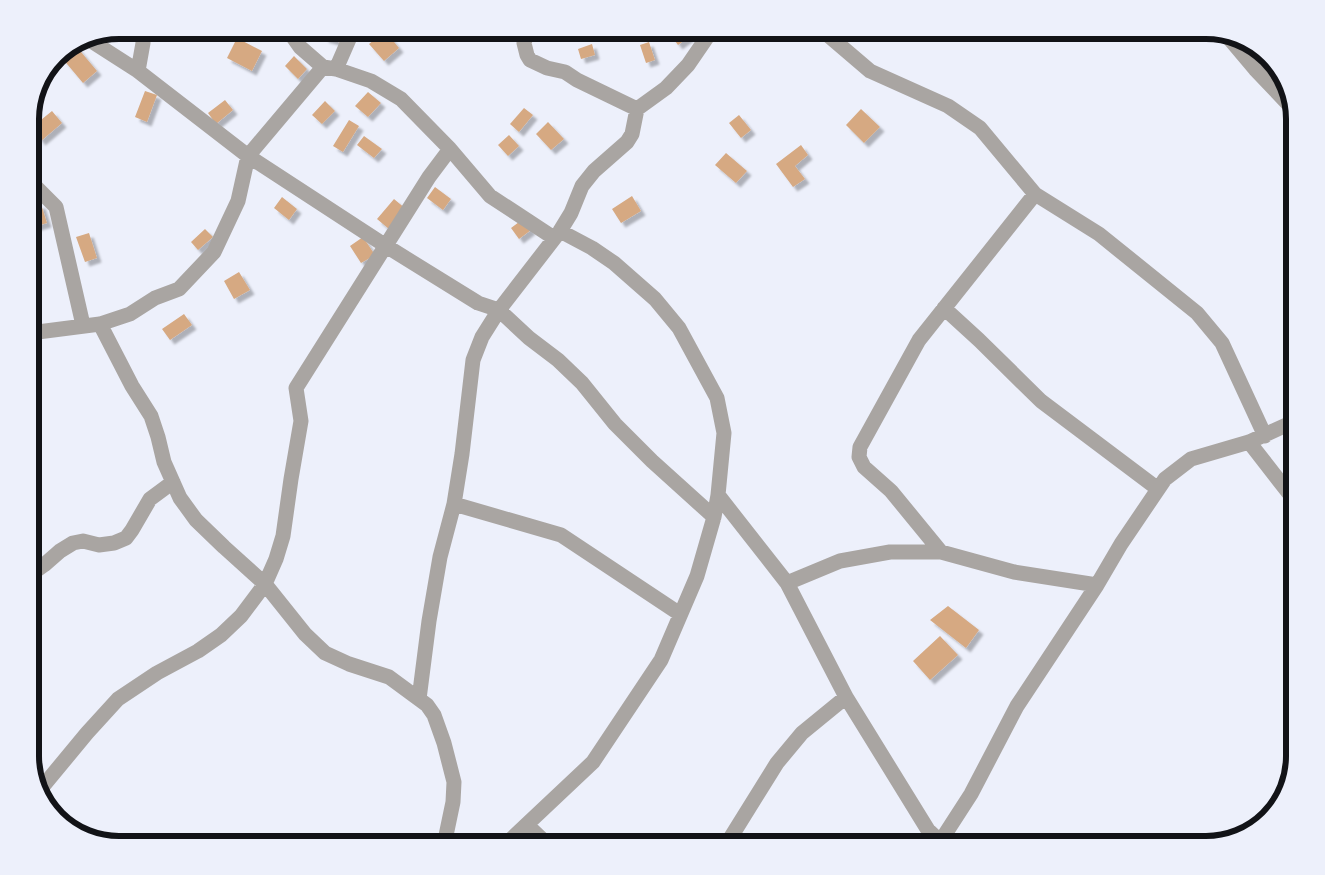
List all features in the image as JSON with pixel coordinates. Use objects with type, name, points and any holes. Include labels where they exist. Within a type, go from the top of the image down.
[{"type":"street","points":[[138,71],[143,39]]},
{"type":"street","points":[[294,39],[300,47],[330,68],[371,81],[401,98],[450,149],[490,196],[557,234],[592,248],[614,263],[655,299],[679,328],[718,398],[724,433],[714,517],[697,576],[661,660],[593,762],[515,836]]},
{"type":"street","points":[[39,332],[100,324],[130,314],[155,298],[179,289],[214,252],[238,201],[248,156],[330,68],[348,39]]},
{"type":"street","points":[[525,39],[524,43],[530,60],[542,66],[565,72],[637,108]]},
{"type":"street","points":[[419,699],[429,621],[440,557],[454,504],[474,360],[482,337],[499,310],[571,213],[582,186],[594,171],[627,142],[632,134],[637,108],[666,88],[688,65],[706,39]]},
{"type":"street","points":[[832,39],[870,72],[948,106],[980,128],[1035,194],[1099,234],[1198,313],[1222,343],[1265,436]]},
{"type":"street","points":[[96,42],[138,71],[248,156],[386,246],[478,303],[499,310],[558,360],[652,462],[714,517]]},
{"type":"street","points":[[1234,44],[1284,100]]},
{"type":"street","points":[[44,785],[86,733],[118,699],[157,672],[221,635],[241,616],[265,584],[276,559],[283,536],[301,422],[296,388],[429,177],[450,149]]},
{"type":"street","points":[[39,190],[56,207],[83,325]]},
{"type":"street","points":[[941,552],[891,491],[864,467],[859,457],[860,447],[918,340],[1035,194]]},
{"type":"street","points":[[944,308],[1041,401],[1158,489]]},
{"type":"street","points":[[100,324],[132,386],[151,416],[164,462],[172,482],[180,498],[196,520],[265,584],[305,634],[326,653],[349,664],[389,677],[419,699],[434,715],[444,743],[454,782],[453,802],[446,836]]},
{"type":"street","points":[[946,836],[971,794],[1017,706],[1165,478],[1191,459],[1249,442],[1286,426]]},
{"type":"street","points":[[1249,442],[1286,489]]},
{"type":"street","points":[[39,569],[73,543],[83,541],[99,545],[114,543],[126,538],[150,499],[172,482]]},
{"type":"street","points":[[718,495],[787,583],[846,697],[928,830],[934,836]]},
{"type":"street","points":[[454,504],[561,535],[680,614]]},
{"type":"street","points":[[787,583],[840,561],[890,552],[941,552],[1014,572],[1097,585]]},
{"type":"street","points":[[732,836],[777,763],[802,733],[846,697]]},
{"type":"street","points":[[527,826],[538,836]]},
{"type":"building","points":[[236,39],[262,51],[252,71],[227,58]]},
{"type":"building","points":[[328,39],[343,39],[342,43]]},
{"type":"building","points":[[375,39],[392,39],[399,48],[384,61],[369,44]]},
{"type":"building","points":[[674,39],[686,39],[678,45]]},
{"type":"building","points":[[649,42],[655,60],[646,63],[640,45]]},
{"type":"building","points":[[592,44],[595,55],[581,59],[578,49]]},
{"type":"building","points":[[79,50],[97,71],[83,83],[64,61]]},
{"type":"building","points":[[294,56],[307,69],[298,79],[285,66]]},
{"type":"building","points":[[145,91],[157,95],[147,122],[135,117]]},
{"type":"building","points":[[368,92],[381,103],[368,117],[355,106]]},
{"type":"building","points":[[225,100],[233,110],[216,124],[208,113]]},
{"type":"building","points":[[325,101],[335,111],[322,124],[312,115]]},
{"type":"building","points":[[524,108],[533,115],[519,132],[510,124]]},
{"type":"building","points":[[861,109],[880,127],[864,143],[846,125]]},
{"type":"building","points":[[52,111],[62,123],[41,141],[39,138],[39,122]]},
{"type":"building","points":[[739,115],[751,130],[741,138],[729,123]]},
{"type":"building","points":[[349,120],[359,126],[343,152],[333,146]]},
{"type":"building","points":[[548,122],[564,139],[551,150],[536,134]]},
{"type":"building","points":[[509,135],[519,146],[508,156],[498,145]]},
{"type":"building","points":[[364,136],[382,149],[374,158],[357,145]]},
{"type":"building","points":[[801,145],[808,155],[795,166],[805,179],[793,187],[776,164]]},
{"type":"building","points":[[726,153],[747,171],[736,183],[715,165]]},
{"type":"building","points":[[435,187],[451,199],[443,210],[427,198]]},
{"type":"building","points":[[632,196],[641,211],[621,223],[612,209]]},
{"type":"building","points":[[282,197],[297,209],[289,220],[274,208]]},
{"type":"building","points":[[394,199],[406,209],[389,229],[377,219]]},
{"type":"building","points":[[41,204],[47,223],[39,225],[39,205]]},
{"type":"building","points":[[523,219],[531,230],[519,239],[511,228]]},
{"type":"building","points":[[205,229],[213,237],[198,250],[191,242]]},
{"type":"building","points":[[89,233],[97,258],[85,262],[76,237]]},
{"type":"building","points":[[363,237],[375,255],[361,263],[350,246]]},
{"type":"building","points":[[239,272],[250,290],[234,299],[224,281]]},
{"type":"building","points":[[184,314],[192,325],[170,340],[162,329]]},
{"type":"building","points":[[948,606],[979,630],[966,648],[930,620]]},
{"type":"building","points":[[940,636],[958,655],[930,680],[913,661]]}]
